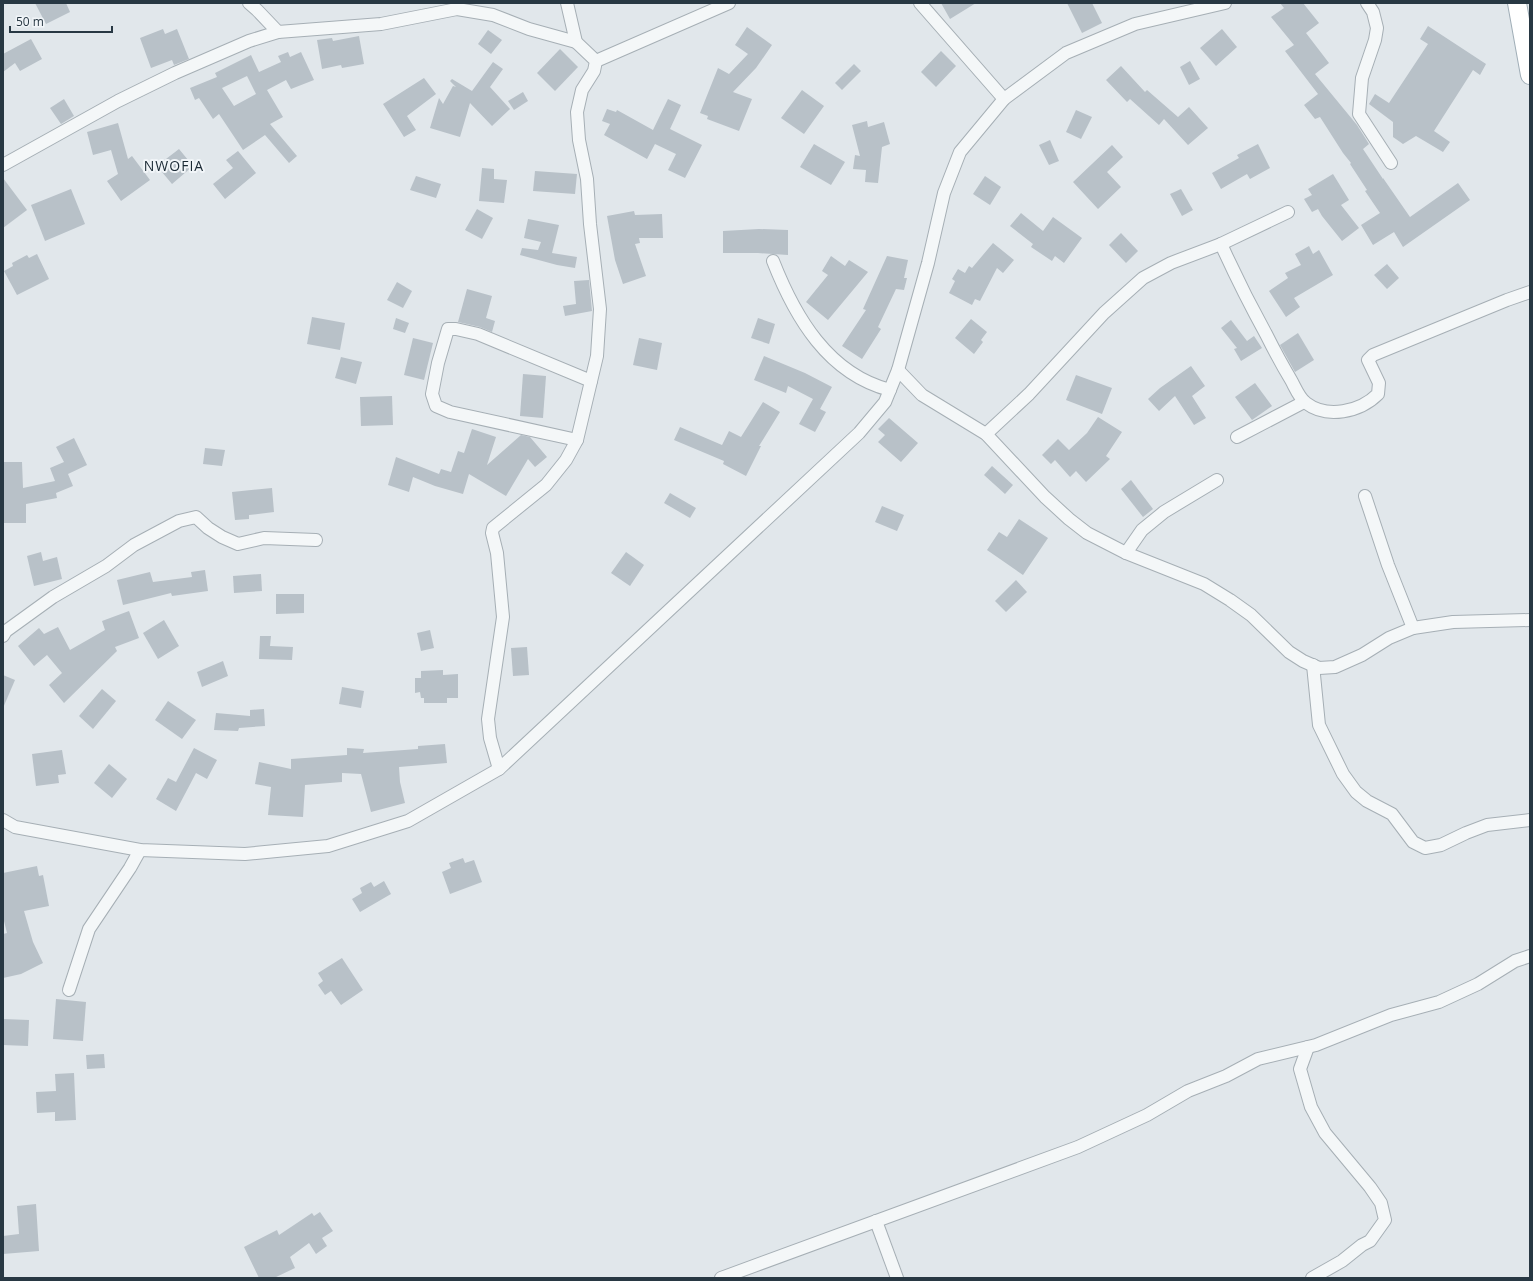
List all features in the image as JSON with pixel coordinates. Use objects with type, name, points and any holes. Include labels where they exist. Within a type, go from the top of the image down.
[{"type":"main road","points":[[1517,3],[1530,75]]},
{"type":"street","points":[[249,3],[278,32]]},
{"type":"street","points":[[567,3],[576,42]]},
{"type":"street","points":[[596,62],[729,3]]},
{"type":"street","points":[[920,3],[1004,99]]},
{"type":"street","points":[[3,820],[15,827],[140,850],[245,854],[328,846],[408,821],[499,769],[859,434],[885,402],[898,370],[928,263],[944,193],[960,152],[1004,99],[1073,50],[1135,24],[1225,3]]},
{"type":"street","points":[[1367,3],[1373,12],[1377,28],[1375,40],[1362,78],[1359,114],[1391,164]]},
{"type":"street","points":[[3,165],[118,101],[175,73],[249,40],[278,32],[381,24],[457,9],[492,15],[529,29],[576,42],[596,62]]},
{"type":"street","points":[[499,769],[490,738],[488,719],[503,617],[497,553],[492,533],[493,528],[546,485],[566,460],[577,440],[597,356],[600,308],[586,179],[579,140],[577,112],[582,90],[594,71],[596,62]]},
{"type":"street","points":[[986,434],[1029,394],[1104,313],[1143,278],[1171,263],[1221,244],[1288,212]]},
{"type":"street","points":[[1221,244],[1240,285],[1284,370],[1304,402],[1318,410],[1335,413],[1359,407],[1372,401],[1378,394],[1379,383],[1368,360],[1373,355],[1530,292]]},
{"type":"street","points":[[773,262],[798,317],[831,356],[844,368],[860,378],[874,386],[890,390]]},
{"type":"street","points":[[577,440],[450,412],[436,406],[432,394],[438,362],[448,329],[456,329],[478,334],[591,381]]},
{"type":"street","points":[[898,370],[922,395],[986,434],[1045,497],[1087,533],[1126,553],[1204,584],[1230,600],[1250,615],[1289,652],[1319,668],[1335,667],[1362,655],[1389,638],[1413,628],[1453,622],[1530,620]]},
{"type":"street","points":[[1237,437],[1304,402]]},
{"type":"street","points":[[1126,553],[1142,530],[1164,512],[1217,480]]},
{"type":"street","points":[[1365,496],[1388,565],[1413,628]]},
{"type":"street","points":[[3,636],[6,631],[53,597],[106,566],[134,545],[178,521],[196,517],[218,534],[238,544],[264,538],[316,540]]},
{"type":"street","points":[[1313,665],[1319,725],[1343,774],[1356,792],[1367,801],[1392,814],[1413,842],[1425,848],[1441,845],[1487,825],[1530,820]]},
{"type":"street","points":[[69,990],[89,928],[140,850]]},
{"type":"street","points":[[721,1278],[1078,1147],[1147,1115],[1188,1091],[1226,1076],[1258,1059],[1308,1047],[1390,1015],[1439,1002],[1478,984],[1515,961],[1530,956]]},
{"type":"street","points":[[1308,1047],[1300,1069],[1311,1107],[1325,1133],[1370,1187],[1381,1203],[1385,1220],[1370,1241],[1312,1278]]},
{"type":"street","points":[[876,1221],[897,1278]]},
{"type":"building","points":[[35,3],[66,3],[70,12],[46,24]]},
{"type":"building","points":[[941,3],[976,3],[950,19]]},
{"type":"building","points":[[1067,3],[1092,3],[1102,23],[1082,33]]},
{"type":"building","points":[[1280,3],[1303,3],[1319,23],[1306,33],[1329,63],[1315,74],[1357,125],[1369,144],[1363,149],[1410,217],[1458,183],[1470,200],[1403,247],[1394,232],[1373,245],[1361,225],[1380,213],[1365,191],[1367,190],[1350,164],[1351,163],[1320,117],[1315,119],[1304,105],[1318,94],[1285,51],[1294,45],[1271,17],[1284,8]]},
{"type":"building","points":[[1428,26],[1486,64],[1480,75],[1473,70],[1434,131],[1450,142],[1443,152],[1416,136],[1403,144],[1393,137],[1393,122],[1369,104],[1375,94],[1389,103],[1428,44],[1420,39]]},
{"type":"building","points":[[747,27],[772,45],[756,68],[733,92],[752,99],[739,131],[707,119],[708,116],[700,113],[718,68],[729,74],[748,54],[735,45]]},
{"type":"building","points":[[163,29],[165,34],[177,29],[189,59],[174,65],[172,60],[151,68],[140,38]]},
{"type":"building","points":[[1222,29],[1237,47],[1216,66],[1200,48]]},
{"type":"building","points":[[488,30],[502,40],[491,54],[478,44]]},
{"type":"building","points":[[359,36],[364,64],[342,68],[341,65],[322,69],[317,40],[332,38],[333,41]]},
{"type":"building","points":[[31,39],[42,59],[20,71],[15,63],[3,72],[3,54]]},
{"type":"building","points":[[560,49],[578,67],[555,91],[537,73]]},
{"type":"building","points":[[941,51],[956,66],[936,87],[921,72]]},
{"type":"building","points":[[288,52],[290,57],[301,52],[314,80],[291,89],[286,80],[267,90],[283,117],[270,124],[297,156],[289,163],[265,135],[243,150],[219,114],[213,119],[199,98],[195,100],[190,88],[217,77],[215,73],[251,55],[259,72],[281,62],[278,56]],"holes":[[[247,76],[256,94],[234,106],[222,88]]]},
{"type":"building","points":[[1190,61],[1200,79],[1189,85],[1180,67]]},
{"type":"building","points":[[493,62],[503,69],[490,87],[510,109],[492,126],[470,103],[460,137],[430,128],[439,98],[443,104],[453,86],[456,87],[450,81],[452,79],[472,91]]},
{"type":"building","points":[[854,64],[861,71],[842,90],[835,83]]},
{"type":"building","points":[[1121,66],[1145,92],[1147,90],[1178,117],[1189,107],[1208,128],[1188,145],[1164,119],[1159,125],[1130,99],[1127,102],[1106,80]]},
{"type":"building","points":[[424,78],[436,94],[407,116],[416,130],[404,137],[383,104]]},
{"type":"building","points":[[802,90],[824,106],[804,134],[781,118]]},
{"type":"building","points":[[523,92],[528,101],[514,110],[508,101]]},
{"type":"building","points":[[64,99],[74,116],[61,124],[50,108]]},
{"type":"building","points":[[668,99],[681,105],[670,129],[702,145],[685,178],[668,170],[676,154],[655,144],[647,159],[604,135],[610,124],[602,121],[607,109],[616,112],[617,110],[653,130]]},
{"type":"building","points":[[1076,110],[1092,117],[1081,139],[1066,132]]},
{"type":"building","points":[[867,121],[868,127],[884,122],[890,144],[882,147],[878,183],[865,182],[866,170],[853,169],[855,155],[860,156],[852,125]]},
{"type":"building","points":[[118,123],[128,159],[132,156],[150,180],[121,201],[107,181],[118,174],[111,150],[93,155],[87,132]]},
{"type":"building","points":[[1050,140],[1059,161],[1049,165],[1039,145]]},
{"type":"building","points":[[814,144],[845,162],[831,185],[800,167]]},
{"type":"building","points":[[1258,144],[1270,168],[1250,179],[1247,174],[1221,189],[1212,173],[1239,158],[1237,155]]},
{"type":"building","points":[[1112,145],[1123,157],[1107,172],[1121,187],[1098,209],[1073,182]]},
{"type":"building","points":[[179,149],[193,166],[172,184],[162,172],[171,165],[166,159]]},
{"type":"building","points":[[238,151],[256,173],[225,199],[213,184],[233,168],[226,160]]},
{"type":"building","points":[[482,168],[494,169],[494,179],[507,180],[504,203],[479,201]]},
{"type":"building","points":[[535,171],[577,174],[575,194],[533,191]]},
{"type":"building","points":[[1333,174],[1349,200],[1341,205],[1359,228],[1342,241],[1318,209],[1312,212],[1304,199],[1312,195],[1308,189]]},
{"type":"building","points":[[416,176],[441,184],[436,198],[410,190]]},
{"type":"building","points":[[985,176],[1001,187],[990,205],[973,194]]},
{"type":"building","points":[[3,178],[27,210],[3,228]]},
{"type":"building","points":[[71,189],[85,224],[45,241],[31,205]]},
{"type":"building","points":[[1181,189],[1193,210],[1182,216],[1170,194]]},
{"type":"building","points":[[477,209],[493,218],[482,239],[465,230]]},
{"type":"building","points":[[634,211],[635,215],[662,214],[663,238],[639,238],[640,243],[635,244],[646,276],[623,284],[615,260],[607,216]]},
{"type":"building","points":[[1021,213],[1043,231],[1053,217],[1082,238],[1064,263],[1055,256],[1052,261],[1031,247],[1033,244],[1010,226]]},
{"type":"building","points":[[528,219],[559,225],[552,253],[577,257],[575,268],[557,265],[520,255],[522,248],[538,250],[541,242],[524,238]]},
{"type":"building","points":[[759,229],[788,230],[788,255],[723,253],[723,231]]},
{"type":"building","points":[[1121,233],[1138,251],[1126,263],[1109,245]]},
{"type":"building","points":[[993,243],[1014,260],[1003,273],[997,268],[980,301],[975,299],[972,305],[949,293],[955,281],[952,279],[958,269],[965,273],[969,266],[972,268]]},
{"type":"building","points":[[1309,246],[1313,254],[1319,250],[1333,275],[1294,298],[1300,307],[1286,317],[1269,291],[1288,278],[1285,273],[1301,265],[1295,254]]},
{"type":"building","points":[[37,254],[49,279],[17,295],[4,271],[13,266],[12,263],[27,255],[29,258]]},
{"type":"building","points":[[831,256],[845,266],[849,260],[868,272],[828,320],[806,302],[828,275],[822,271]]},
{"type":"building","points":[[887,256],[908,260],[904,278],[907,278],[904,290],[896,289],[878,327],[881,329],[862,359],[842,346],[866,310],[863,309]]},
{"type":"building","points":[[1387,264],[1399,278],[1387,289],[1374,275]]},
{"type":"building","points":[[589,280],[592,311],[565,316],[563,306],[576,304],[574,281]]},
{"type":"building","points":[[397,282],[412,291],[403,308],[387,300]]},
{"type":"building","points":[[467,289],[492,296],[486,318],[495,321],[492,332],[480,327],[458,322]]},
{"type":"building","points":[[312,317],[345,323],[340,350],[307,344]]},
{"type":"building","points":[[396,318],[409,323],[405,333],[393,329]]},
{"type":"building","points":[[758,318],[775,324],[769,344],[751,338]]},
{"type":"building","points":[[971,319],[987,332],[981,340],[983,342],[974,354],[955,338]]},
{"type":"building","points":[[1231,320],[1247,341],[1254,336],[1262,348],[1241,361],[1234,349],[1237,348],[1221,328]]},
{"type":"building","points":[[1298,333],[1314,360],[1295,372],[1280,345]]},
{"type":"building","points":[[413,338],[433,343],[424,380],[404,375]]},
{"type":"building","points":[[639,338],[662,343],[657,370],[633,365]]},
{"type":"building","points":[[764,356],[805,373],[832,387],[820,409],[826,412],[815,432],[799,424],[813,399],[788,386],[786,393],[754,380]]},
{"type":"building","points":[[341,357],[362,362],[356,384],[335,378]]},
{"type":"building","points":[[1191,366],[1205,386],[1192,396],[1206,418],[1194,425],[1175,396],[1159,411],[1148,399],[1160,388]]},
{"type":"building","points":[[523,374],[546,376],[543,418],[520,416]]},
{"type":"building","points":[[1076,375],[1112,388],[1102,414],[1066,400]]},
{"type":"building","points":[[1255,383],[1272,406],[1252,420],[1235,397]]},
{"type":"building","points":[[392,396],[393,425],[361,426],[360,397]]},
{"type":"building","points":[[763,402],[780,412],[759,446],[761,446],[746,476],[723,464],[724,461],[674,440],[680,427],[722,445],[729,431],[741,437]]},
{"type":"building","points":[[1098,417],[1122,432],[1106,456],[1110,459],[1086,482],[1076,471],[1070,477],[1055,460],[1051,464],[1042,455],[1058,439],[1069,450],[1087,433]]},
{"type":"building","points":[[889,418],[918,443],[901,462],[878,442],[885,435],[878,429]]},
{"type":"building","points":[[472,429],[496,437],[487,465],[521,435],[530,437],[547,457],[535,467],[528,459],[506,496],[469,474],[463,494],[435,486],[413,477],[409,492],[388,485],[396,457],[439,474],[441,469],[451,472],[458,451],[464,453]]},
{"type":"building","points":[[74,438],[87,465],[68,474],[73,486],[56,493],[57,498],[26,504],[26,523],[4,523],[3,462],[22,462],[23,488],[55,481],[50,468],[64,462],[56,447]]},
{"type":"building","points":[[205,448],[225,450],[222,466],[203,464]]},
{"type":"building","points":[[992,466],[1013,485],[1005,494],[984,475]]},
{"type":"building","points":[[1131,480],[1153,509],[1143,517],[1121,489]]},
{"type":"building","points":[[272,488],[274,512],[249,515],[249,519],[235,520],[232,492]]},
{"type":"building","points":[[670,493],[696,508],[690,518],[664,503]]},
{"type":"building","points":[[882,506],[904,515],[897,531],[875,522]]},
{"type":"building","points":[[1019,519],[1048,538],[1023,575],[987,550],[999,532],[1007,537]]},
{"type":"building","points":[[41,552],[43,561],[57,557],[62,579],[34,586],[27,556]]},
{"type":"building","points":[[626,552],[644,565],[630,586],[611,573]]},
{"type":"building","points":[[205,570],[208,591],[172,596],[171,593],[123,605],[117,580],[150,572],[153,582],[192,577],[191,572]]},
{"type":"building","points":[[261,574],[262,591],[234,593],[233,576]]},
{"type":"building","points":[[1016,580],[1027,592],[1006,612],[995,601]]},
{"type":"building","points":[[276,594],[304,594],[304,613],[276,614]]},
{"type":"building","points":[[129,611],[139,638],[115,647],[117,651],[64,703],[49,685],[62,673],[47,655],[34,666],[18,646],[39,628],[44,634],[58,627],[70,650],[105,630],[102,621]]},
{"type":"building","points":[[164,620],[179,646],[158,659],[143,633]]},
{"type":"building","points":[[430,630],[434,648],[421,651],[417,633]]},
{"type":"building","points":[[260,636],[271,636],[270,646],[293,647],[292,660],[259,659]]},
{"type":"building","points":[[527,647],[529,675],[513,676],[511,648]]},
{"type":"building","points":[[223,661],[228,676],[202,687],[197,672]]},
{"type":"building","points":[[443,670],[443,675],[458,674],[458,698],[447,698],[447,703],[424,703],[424,698],[421,698],[420,692],[415,693],[415,678],[421,678],[421,671]]},
{"type":"building","points":[[3,675],[15,680],[3,708]]},
{"type":"building","points":[[342,687],[364,691],[361,708],[339,704]]},
{"type":"building","points":[[102,689],[116,701],[93,729],[79,716]]},
{"type":"building","points":[[168,701],[196,720],[182,739],[155,720]]},
{"type":"building","points":[[264,709],[265,726],[239,728],[238,731],[214,730],[216,713],[250,716],[250,710]]},
{"type":"building","points":[[445,744],[447,763],[399,767],[400,782],[405,803],[371,812],[361,774],[342,773],[342,782],[305,785],[303,817],[268,815],[271,787],[255,784],[259,762],[291,769],[291,759],[347,755],[347,748],[364,749],[363,753],[418,749],[418,746]]},
{"type":"building","points":[[194,748],[217,760],[207,779],[196,773],[176,811],[156,799],[168,778],[176,782]]},
{"type":"building","points":[[62,750],[66,774],[58,775],[59,783],[36,786],[32,754]]},
{"type":"building","points":[[109,764],[127,779],[112,798],[94,783]]},
{"type":"building","points":[[463,858],[465,863],[474,860],[482,882],[450,894],[442,872],[451,868],[449,863]]},
{"type":"building","points":[[37,866],[39,876],[43,875],[49,906],[24,911],[33,942],[43,963],[21,974],[3,978],[3,934],[7,933],[3,917],[3,873]]},
{"type":"building","points":[[384,881],[391,894],[360,912],[352,899],[362,893],[360,888],[371,882],[374,887]]},
{"type":"building","points":[[342,958],[363,990],[341,1005],[331,991],[325,995],[318,985],[323,981],[318,973]]},
{"type":"building","points":[[56,999],[86,1002],[83,1041],[53,1039]]},
{"type":"building","points":[[3,1019],[29,1020],[28,1046],[3,1045]]},
{"type":"building","points":[[104,1054],[105,1068],[87,1069],[86,1055]]},
{"type":"building","points":[[74,1073],[76,1120],[55,1121],[55,1112],[37,1113],[36,1092],[56,1091],[55,1074]]},
{"type":"building","points":[[36,1204],[39,1251],[3,1254],[3,1236],[19,1234],[17,1206]]},
{"type":"building","points":[[320,1212],[333,1231],[322,1238],[327,1246],[316,1254],[309,1243],[290,1257],[295,1268],[274,1278],[259,1278],[244,1247],[277,1230],[279,1235],[312,1213],[314,1216]]},
{"type":"district","name":"NWOFIA","points":[[174,165]]}]
